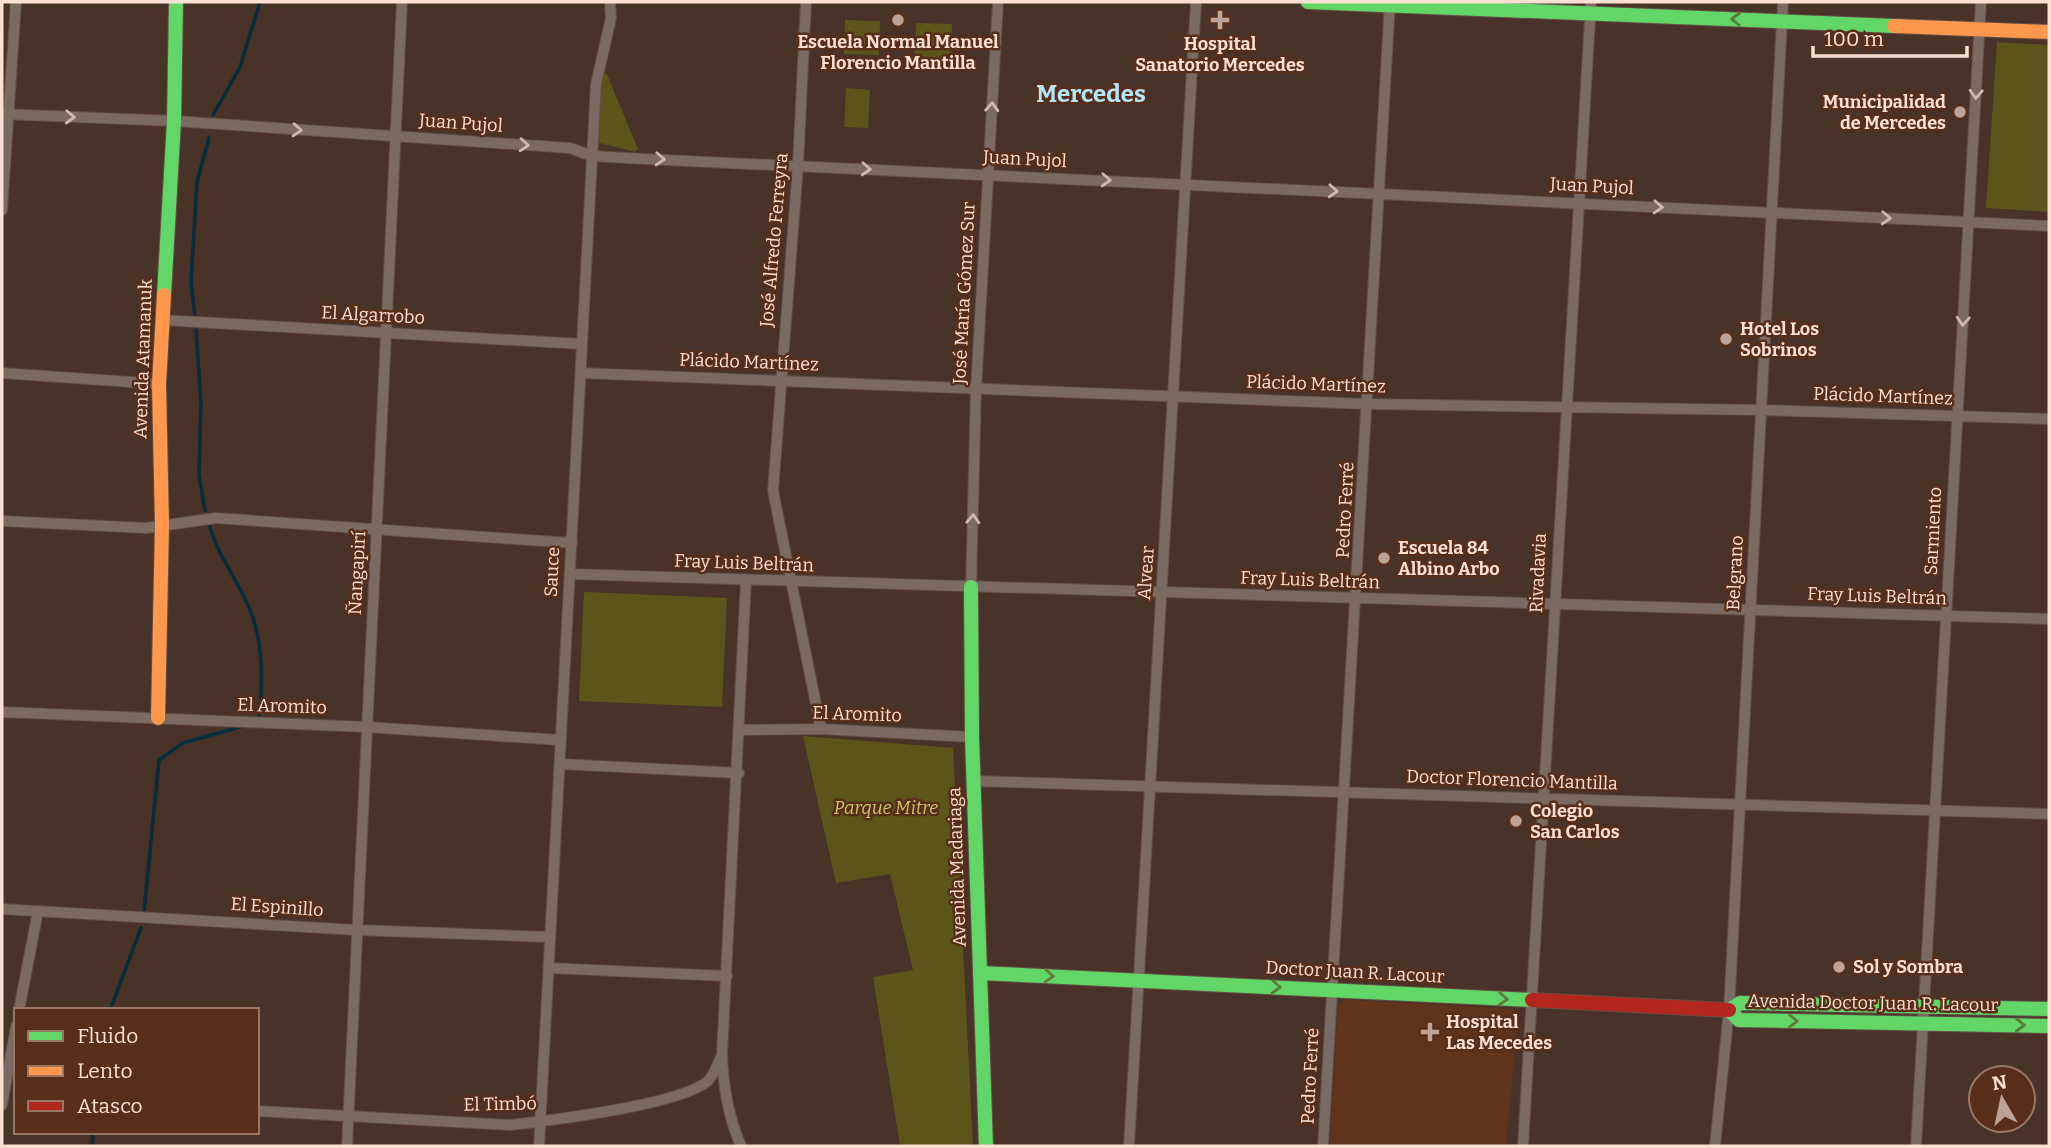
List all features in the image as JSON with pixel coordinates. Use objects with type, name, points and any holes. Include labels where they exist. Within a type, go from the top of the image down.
[{"type":"street","points":[[2,210],[5,114],[16,2]]},
{"type":"street","name":"Avenida Atamanuk","points":[[158,718],[162,525],[159,384],[174,121],[176,2]]},
{"type":"street","name":"Ñangapirí","points":[[347,1146],[402,2]]},
{"type":"street","name":"Sauce","points":[[539,1146],[596,84],[611,18],[610,2]]},
{"type":"street","name":"José Alfredo Ferreyra","points":[[806,2],[798,165],[773,491],[821,729]]},
{"type":"street","name":"José María Gómez Sur","points":[[971,587],[976,389],[998,2]]},
{"type":"street","name":"Alvear","points":[[1129,1146],[1196,2]]},
{"type":"street","points":[[1308,2],[1591,8],[1782,21],[2049,32]]},
{"type":"street","name":"Belgrano","points":[[1715,1146],[1728,1010],[1783,2]]},
{"type":"street","name":"Sarmiento","points":[[1916,1146],[1981,2]]},
{"type":"street","name":"Pedro Ferré","points":[[1323,1146],[1346,793],[1390,3]]},
{"type":"street","name":"Rivadavia","points":[[1523,1146],[1591,8]]},
{"type":"street","name":"Juan Pujol","points":[[5,114],[174,121],[570,148],[592,156],[2049,226]]},
{"type":"street","name":"El Algarrobo","points":[[162,320],[582,344]]},
{"type":"street","points":[[2,373],[159,384]]},
{"type":"street","name":"Plácido Martínez","points":[[582,373],[1368,404],[1761,410],[2049,419]]},
{"type":"street","points":[[2,521],[146,528],[216,518],[572,543]]},
{"type":"street","name":"Fray Luis Beltrán","points":[[570,574],[2049,619]]},
{"type":"street","points":[[741,1146],[728,1107],[722,1054],[739,772],[746,580]]},
{"type":"street","name":"Avenida Madariaga","points":[[971,587],[972,737],[986,1146]]},
{"type":"street","name":"El Aromito","points":[[2,712],[367,727],[560,740]]},
{"type":"street","name":"El Aromito","points":[[741,730],[821,729],[972,737]]},
{"type":"street","points":[[559,764],[739,772]]},
{"type":"street","name":"Doctor Florencio Mantilla","points":[[974,781],[2049,814]]},
{"type":"street","name":"El Espinillo","points":[[2,909],[357,930],[550,937]]},
{"type":"street","points":[[19,1008],[38,911]]},
{"type":"street","points":[[549,968],[727,976]]},
{"type":"street","name":"Doctor Juan R. Lacour","points":[[980,973],[1728,1010]]},
{"type":"street","name":"Avenida Doctor Juan R. Lacour","points":[[2049,1009],[1740,1003],[1728,1010],[1739,1020],[2049,1026]]},
{"type":"street","points":[[2,1105],[14,1036]]},
{"type":"street","name":"El Timbó","points":[[259,1111],[511,1125],[664,1101],[711,1078],[722,1054]]},
{"type":"street","points":[[699,1086],[711,1089],[728,1107]]},
{"type":"shaded area","points":[[1347,1000],[1514,1009],[1518,1016],[1506,1146],[1330,1146],[1338,1004]]},
{"type":"green space","points":[[845,20],[880,21],[879,55],[844,54]]},
{"type":"green space","points":[[916,23],[952,24],[950,58],[915,57]]},
{"type":"green space","points":[[1997,42],[2049,45],[2049,212],[1986,208]]},
{"type":"green space","points":[[606,72],[638,149],[635,152],[596,142],[598,84]]},
{"type":"green space","points":[[846,88],[870,90],[868,128],[844,127]]},
{"type":"green space","points":[[584,592],[727,598],[722,707],[579,701]]},
{"type":"green space","name":"Parque Mitre","points":[[803,736],[953,748],[973,1146],[900,1146],[873,977],[913,970],[890,874],[836,883]]},
{"type":"waterway","points":[[213,115],[240,67],[260,2]]},
{"type":"waterway","points":[[195,317],[191,282],[197,182],[209,138]]},
{"type":"waterway","points":[[196,330],[201,403],[199,475],[205,511]]},
{"type":"waterway","points":[[210,527],[256,627],[261,665],[259,716]]},
{"type":"waterway","points":[[144,912],[159,760],[183,743],[247,725]]},
{"type":"waterway","points":[[111,1008],[141,928]]},
{"type":"waterway","points":[[92,1146],[93,1134]]},
{"type":"traffic: fast","points":[[164,295],[174,121],[176,2]]},
{"type":"traffic: fast","points":[[1308,2],[1894,26]]},
{"type":"traffic: fast","points":[[971,587],[972,737],[986,1146]]},
{"type":"traffic: fast","points":[[980,973],[1532,1000]]},
{"type":"traffic: fast","points":[[1729,1010],[1740,1003],[2049,1009]]},
{"type":"traffic: fast","points":[[1729,1010],[1739,1020],[2049,1026]]},
{"type":"traffic: slow","points":[[1894,26],[2049,32]]},
{"type":"traffic: slow","points":[[158,718],[162,525],[159,384],[164,295]]},
{"type":"traffic: jam","points":[[1532,1000],[1729,1010]]},
{"type":"place","name":"Escuela Normal Manuel Florencio Mantilla","points":[[898,20]]},
{"type":"place","name":"Hospital Sanatorio Mercedes","points":[[1220,20]]},
{"type":"place","name":"Municipalidad de Mercedes","points":[[1960,112]]},
{"type":"place","name":"Hotel Los Sobrinos","points":[[1726,339]]},
{"type":"place","name":"Escuela 84 Albino Arbo","points":[[1384,558]]},
{"type":"place","name":"Colegio San Carlos","points":[[1516,821]]},
{"type":"place","name":"Sol y Sombra","points":[[1839,967]]},
{"type":"place","name":"Hospital Las Mecedes","points":[[1430,1032]]},
{"type":"district","name":"Mercedes","points":[[1091,94]]}]
